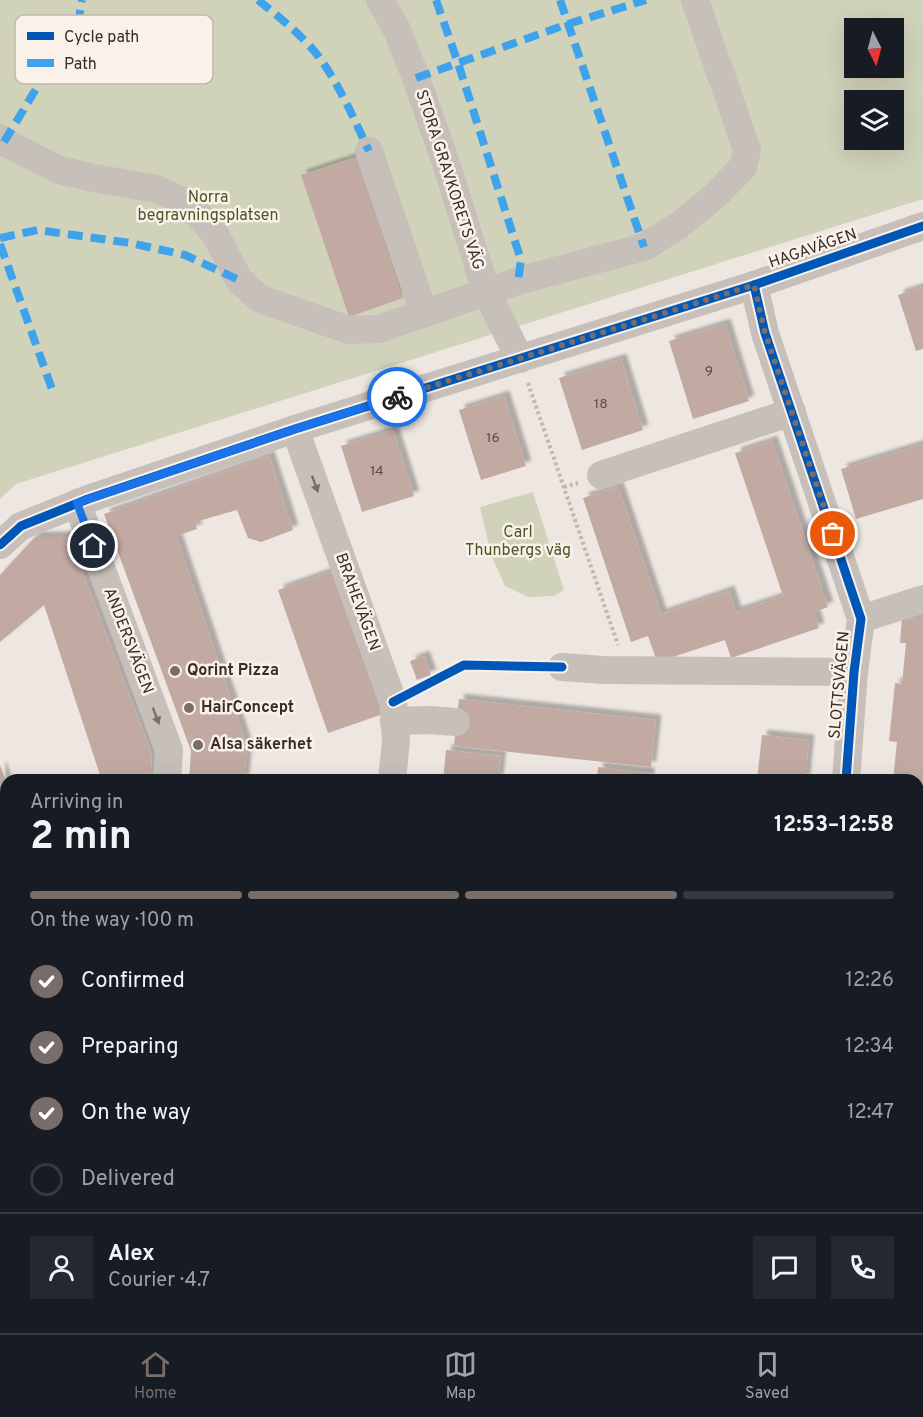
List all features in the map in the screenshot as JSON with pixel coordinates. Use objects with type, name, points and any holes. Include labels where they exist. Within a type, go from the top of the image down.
[{"type":"street","name":"STORA GRAVKORETS VÄG","points":[[380,0],[397,30],[416,78],[446,163],[486,291],[520,359]]},
{"type":"street","points":[[0,138],[59,170],[156,189],[188,203],[215,234],[239,280],[260,299],[350,330],[379,329],[486,291],[644,247],[678,226],[716,195],[743,167],[747,150],[695,0]]},
{"type":"street","points":[[369,151],[424,313]]},
{"type":"street","name":"HAGAVÄGEN","points":[[0,545],[21,526],[77,503],[295,429],[754,285],[923,226]]},
{"type":"street","name":"SLOTTSVÄGEN","points":[[754,285],[765,333],[861,619],[854,672],[846,774]]},
{"type":"street","points":[[601,475],[792,411]]},
{"type":"street","name":"BRAHEVÄGEN","points":[[295,429],[393,712],[396,741],[393,774]]},
{"type":"street","name":"ANDERSVÄGEN","points":[[77,503],[170,750],[168,774]]},
{"type":"street","points":[[861,619],[923,599]]},
{"type":"street","points":[[562,667],[626,670],[854,672]]},
{"type":"street","points":[[393,712],[429,720],[456,722]]},
{"type":"path","points":[[520,359],[626,670]]},
{"type":"path","points":[[393,712],[464,665],[562,667]]},
{"type":"green space","name":"Norra begravningsplatsen","points":[[0,0],[923,0],[923,199],[16,484],[0,499]]},
{"type":"green space","name":"Carl Thunbergs väg","points":[[533,492],[564,590],[554,596],[528,597],[505,586],[491,555],[480,507]]},
{"type":"building","points":[[356,157],[403,298],[349,317],[301,175]]},
{"type":"building","points":[[923,287],[923,349],[916,351],[898,295]]},
{"type":"building","points":[[725,324],[749,401],[693,419],[669,341]]},
{"type":"building","points":[[621,359],[643,430],[582,450],[559,378]]},
{"type":"building","points":[[504,396],[526,466],[481,480],[459,410]]},
{"type":"building","points":[[393,430],[414,496],[362,512],[341,446]]},
{"type":"building","points":[[772,441],[828,607],[814,612],[819,628],[731,658],[725,640],[657,662],[648,636],[631,642],[583,498],[618,487],[661,614],[729,591],[736,612],[783,596],[735,453]]},
{"type":"building","points":[[923,444],[923,499],[856,519],[841,469]]},
{"type":"building","points":[[269,456],[293,530],[261,542],[248,538],[237,510],[195,522],[197,529],[176,536],[247,747],[245,774],[189,774],[191,751],[104,514]]},
{"type":"building","points":[[35,537],[69,537],[152,755],[150,774],[100,774],[44,605],[0,642],[0,575]]},
{"type":"building","points":[[333,571],[383,714],[328,733],[278,590]]},
{"type":"building","points":[[919,606],[923,607],[923,774],[894,774],[897,742],[889,741],[895,683],[902,684],[906,643],[900,643],[902,618],[918,619]]},
{"type":"building","points":[[424,656],[431,675],[417,680],[410,661]]},
{"type":"building","points":[[459,699],[656,720],[651,767],[454,746]]},
{"type":"building","points":[[762,735],[809,740],[806,774],[758,774]]},
{"type":"building","points":[[446,750],[501,756],[499,774],[444,774]]},
{"type":"building","points":[[598,767],[649,773],[649,774],[597,774]]},
{"type":"marked path","points":[[80,15],[82,0]]},
{"type":"marked path","points":[[258,0],[298,34],[319,57],[340,91],[369,151]]},
{"type":"marked path","points":[[436,0],[521,260],[518,281]]},
{"type":"marked path","points":[[560,0],[644,247]]},
{"type":"marked path","points":[[416,78],[568,24],[646,0]]},
{"type":"marked path","points":[[4,142],[39,84]]},
{"type":"marked path","points":[[0,238],[38,230],[130,243],[185,255],[239,280]]},
{"type":"marked path","points":[[0,244],[53,392]]},
{"type":"cycle path","points":[[0,545],[21,526],[88,499],[295,429],[754,285],[923,226]]},
{"type":"cycle path","points":[[754,285],[765,333],[861,619],[854,672],[846,774]]},
{"type":"cycle path","points":[[393,702],[464,665],[562,667]]},
{"type":"way so far","points":[[397,397],[754,285],[765,333],[833,534]]},
{"type":"place","name":"Qorint Pizza","points":[[175,671]]},
{"type":"place","name":"HairConcept","points":[[189,708]]},
{"type":"place","name":"Alsa säkerhet","points":[[198,745]]},
{"type":"route","points":[[93,546],[77,503],[397,397]]}]
